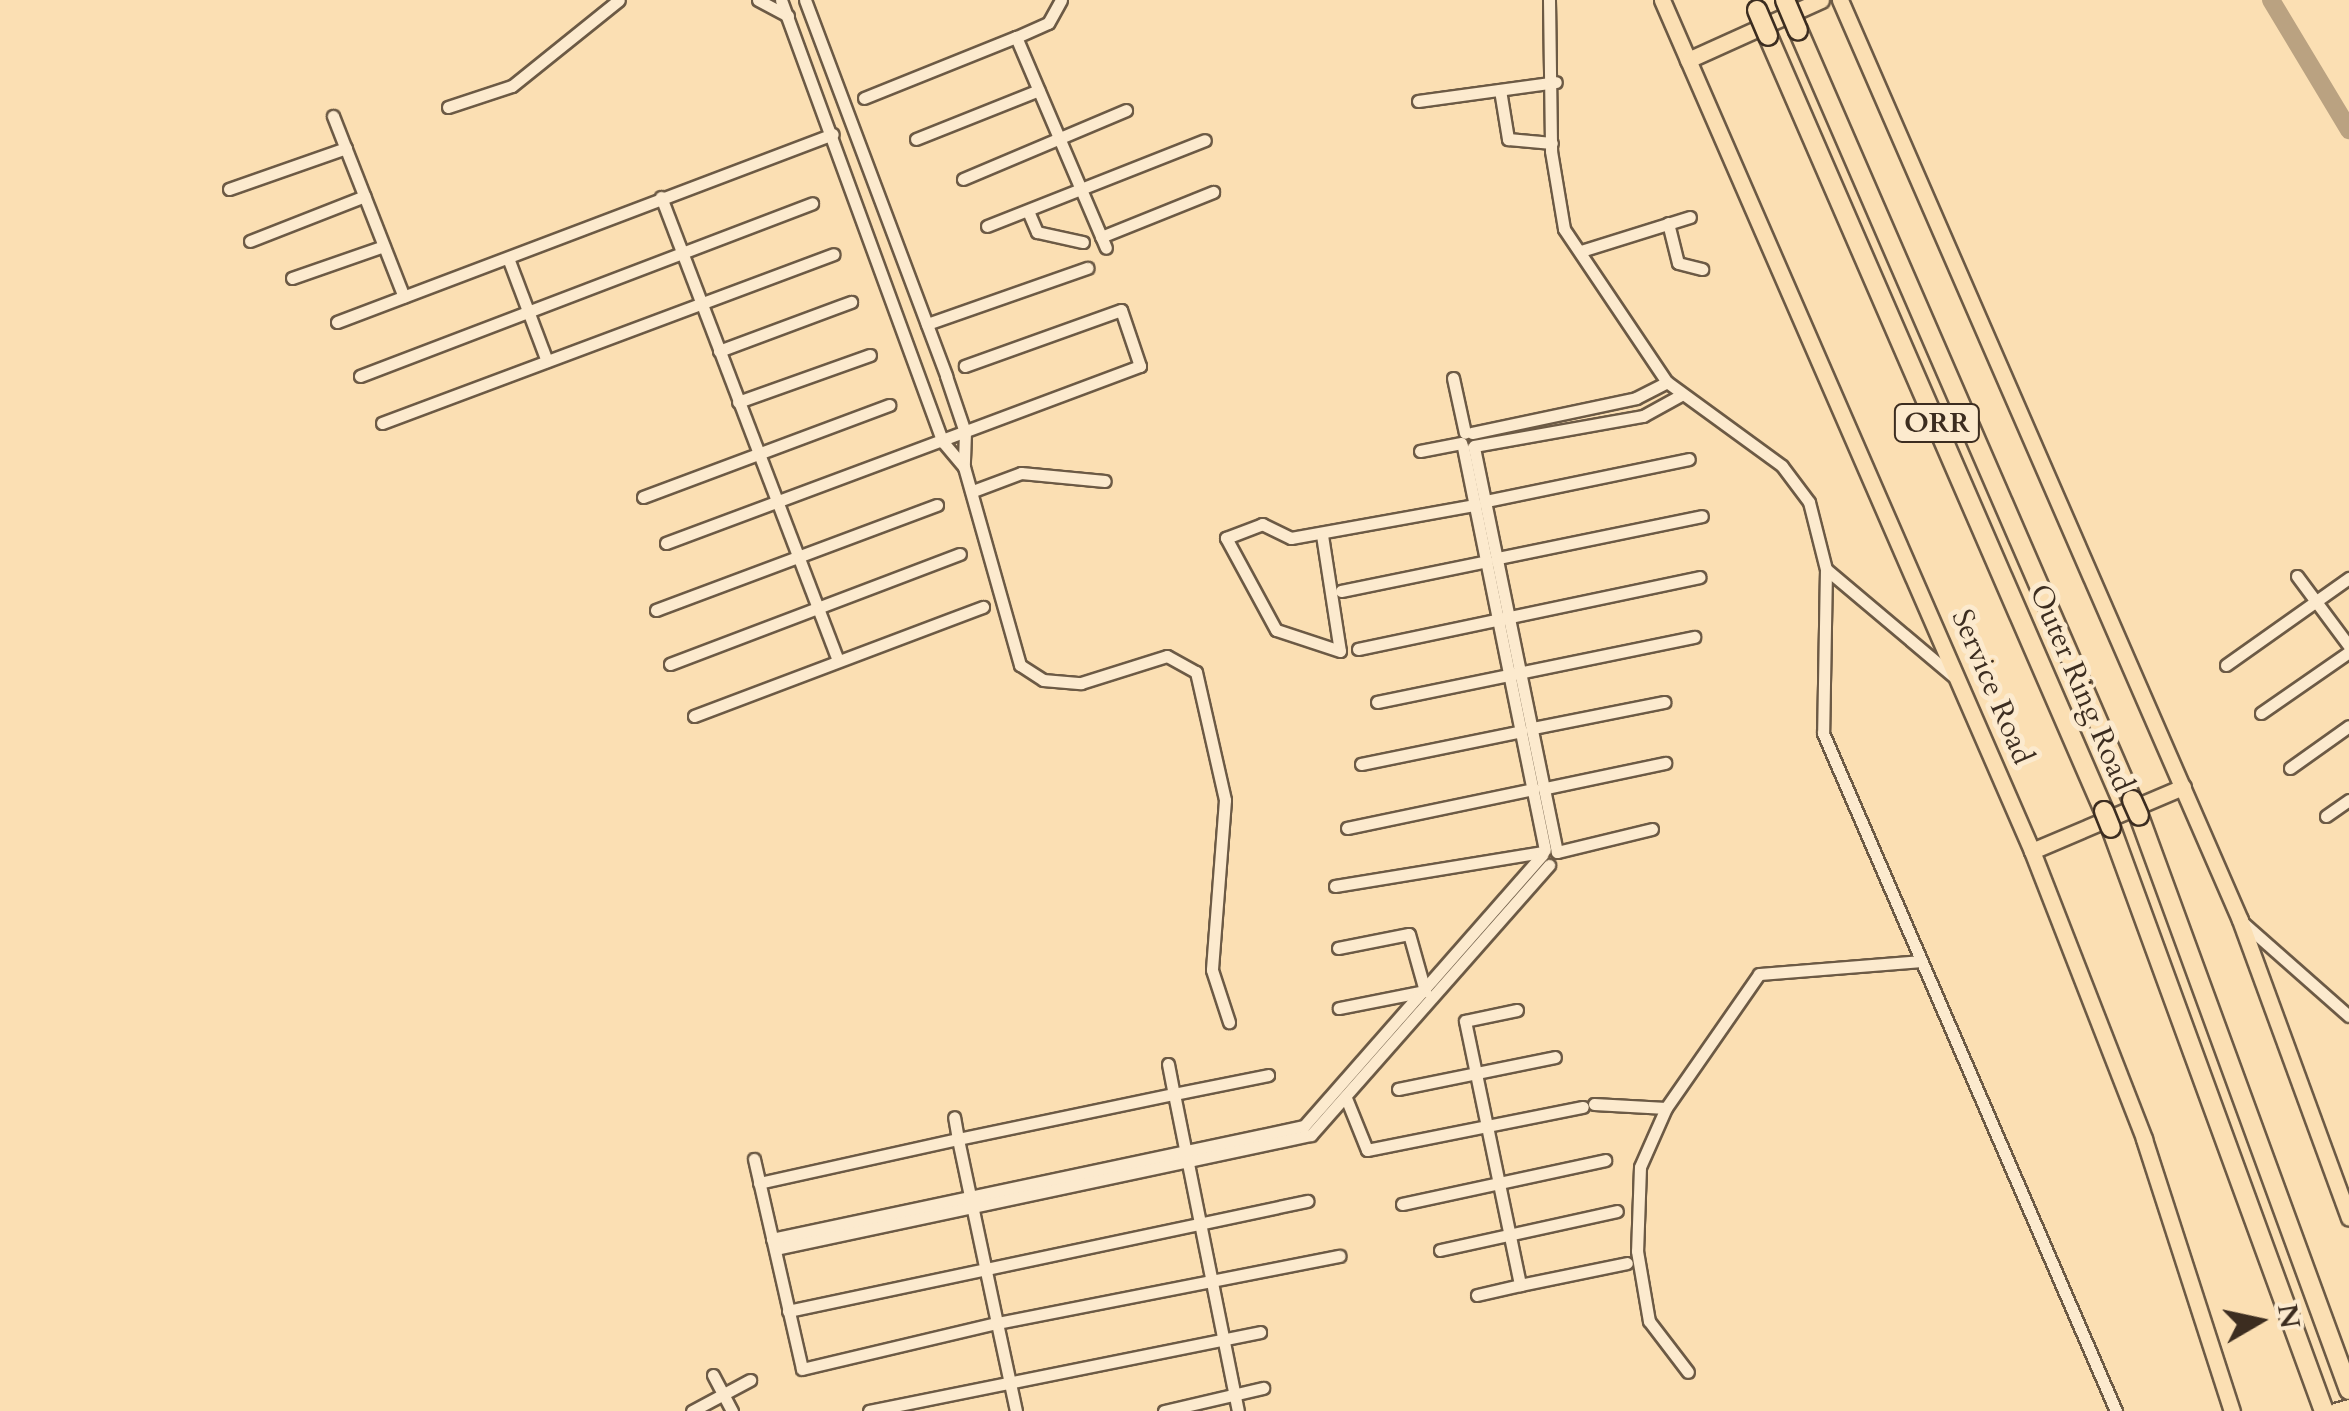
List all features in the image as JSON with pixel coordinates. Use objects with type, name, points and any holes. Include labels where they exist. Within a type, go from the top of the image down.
[{"type":"highway","name":"Outer Ring Road","points":[[1785,0],[2136,808],[2349,1390]]},
{"type":"highway","name":"Outer Ring Road","points":[[1754,5],[2108,820],[2322,1404]]},
{"type":"main road","name":"Service Road","points":[[1662,0],[2032,851],[2144,1139],[2232,1411]]},
{"type":"main road","points":[[1688,60],[1821,0]]},
{"type":"main road","points":[[1840,0],[2240,920],[2349,1218]]},
{"type":"main road","points":[[2032,851],[2184,787]]},
{"type":"main road","points":[[2335,1411],[2349,1407]]},
{"type":"street","points":[[448,107],[512,86],[619,0]]},
{"type":"street","points":[[758,0],[788,16]]},
{"type":"street","points":[[781,0],[943,442],[964,466]]},
{"type":"street","points":[[805,0],[965,432],[964,466],[1020,665],[1043,680],[1080,682],[1167,656],[1196,672],[1225,800],[1212,970],[1229,1022]]},
{"type":"street","points":[[864,98],[1048,23],[1061,0]]},
{"type":"street","points":[[1548,0],[1556,82],[1552,143],[1564,229],[1667,382],[1782,466],[1809,502],[1826,569],[1823,734],[2116,1411]]},
{"type":"street","points":[[1016,37],[1104,242],[1213,192]]},
{"type":"street","points":[[1418,101],[1556,82]]},
{"type":"street","points":[[916,140],[1039,90]]},
{"type":"street","points":[[1500,90],[1508,140],[1552,143]]},
{"type":"street","points":[[964,179],[1126,110]]},
{"type":"street","points":[[333,116],[404,297]]},
{"type":"street","points":[[337,322],[833,134]]},
{"type":"street","points":[[987,226],[1205,140]]},
{"type":"street","points":[[229,189],[346,148]]},
{"type":"street","points":[[250,241],[364,196]]},
{"type":"street","points":[[661,196],[837,658]]},
{"type":"street","points":[[360,376],[812,203]]},
{"type":"street","points":[[1028,211],[1036,232],[1083,242]]},
{"type":"street","points":[[1581,251],[1690,217]]},
{"type":"street","points":[[1668,223],[1678,263],[1702,269]]},
{"type":"street","points":[[292,278],[384,246]]},
{"type":"street","points":[[382,423],[833,254]]},
{"type":"street","points":[[508,258],[547,361]]},
{"type":"street","points":[[927,324],[1087,268]]},
{"type":"street","points":[[890,294],[913,285]]},
{"type":"street","points":[[719,351],[851,302]]},
{"type":"street","points":[[666,544],[1140,366],[1121,310],[965,366]]},
{"type":"street","points":[[738,402],[870,355]]},
{"type":"street","points":[[773,1244],[1312,1135],[1548,855],[1540,788],[1453,378]]},
{"type":"street","points":[[1420,452],[1636,398],[1667,382]]},
{"type":"street","points":[[1467,440],[1643,416],[1681,395]]},
{"type":"street","points":[[644,497],[889,405]]},
{"type":"street","points":[[1322,534],[1344,644],[1340,652],[1276,630],[1226,541],[1262,524],[1286,538],[1322,534],[1689,460]]},
{"type":"street","points":[[972,491],[1021,473],[1106,481]]},
{"type":"street","points":[[656,610],[938,505]]},
{"type":"street","points":[[1341,591],[1702,516]]},
{"type":"street","points":[[670,664],[960,554]]},
{"type":"street","points":[[1826,569],[1960,682]]},
{"type":"street","points":[[2260,714],[2349,649],[2297,576]]},
{"type":"street","points":[[1358,648],[1700,577]]},
{"type":"street","points":[[2226,665],[2349,578]]},
{"type":"street","points":[[694,716],[837,658],[983,607]]},
{"type":"street","points":[[1376,702],[1694,637]]},
{"type":"street","points":[[1361,764],[1664,702]]},
{"type":"street","points":[[2290,768],[2349,726]]},
{"type":"street","points":[[1348,828],[1664,763]]},
{"type":"street","points":[[2326,816],[2349,800]]},
{"type":"street","points":[[1335,886],[1548,855],[1652,829]]},
{"type":"street","points":[[1187,1158],[1309,1124],[1424,990],[1548,855]]},
{"type":"street","points":[[2240,920],[2349,1016]]},
{"type":"street","points":[[1338,948],[1410,934],[1424,990]]},
{"type":"street","points":[[1688,1372],[1649,1321],[1637,1251],[1640,1168],[1666,1108],[1759,974],[1919,960]]},
{"type":"street","points":[[1339,1008],[1424,990]]},
{"type":"street","points":[[1517,1010],[1464,1021],[1520,1285]]},
{"type":"street","points":[[1398,1089],[1554,1058]]},
{"type":"street","points":[[1168,1064],[1238,1411]]},
{"type":"street","points":[[759,1182],[1268,1075]]},
{"type":"street","points":[[1346,1098],[1367,1150],[1589,1105],[1666,1108]]},
{"type":"street","points":[[954,1117],[1016,1411]]},
{"type":"street","points":[[754,1159],[802,1369],[997,1323],[1338,1256]]},
{"type":"street","points":[[1402,1204],[1605,1160]]},
{"type":"street","points":[[788,1311],[1307,1201]]},
{"type":"street","points":[[1440,1250],[1616,1211]]},
{"type":"street","points":[[1477,1294],[1627,1263]]},
{"type":"street","points":[[869,1411],[1260,1332]]},
{"type":"street","points":[[713,1375],[732,1411]]},
{"type":"street","points":[[692,1411],[750,1380]]},
{"type":"street","points":[[1164,1411],[1264,1388]]},
{"type":"waterway","points":[[2271,0],[2349,130]]}]
